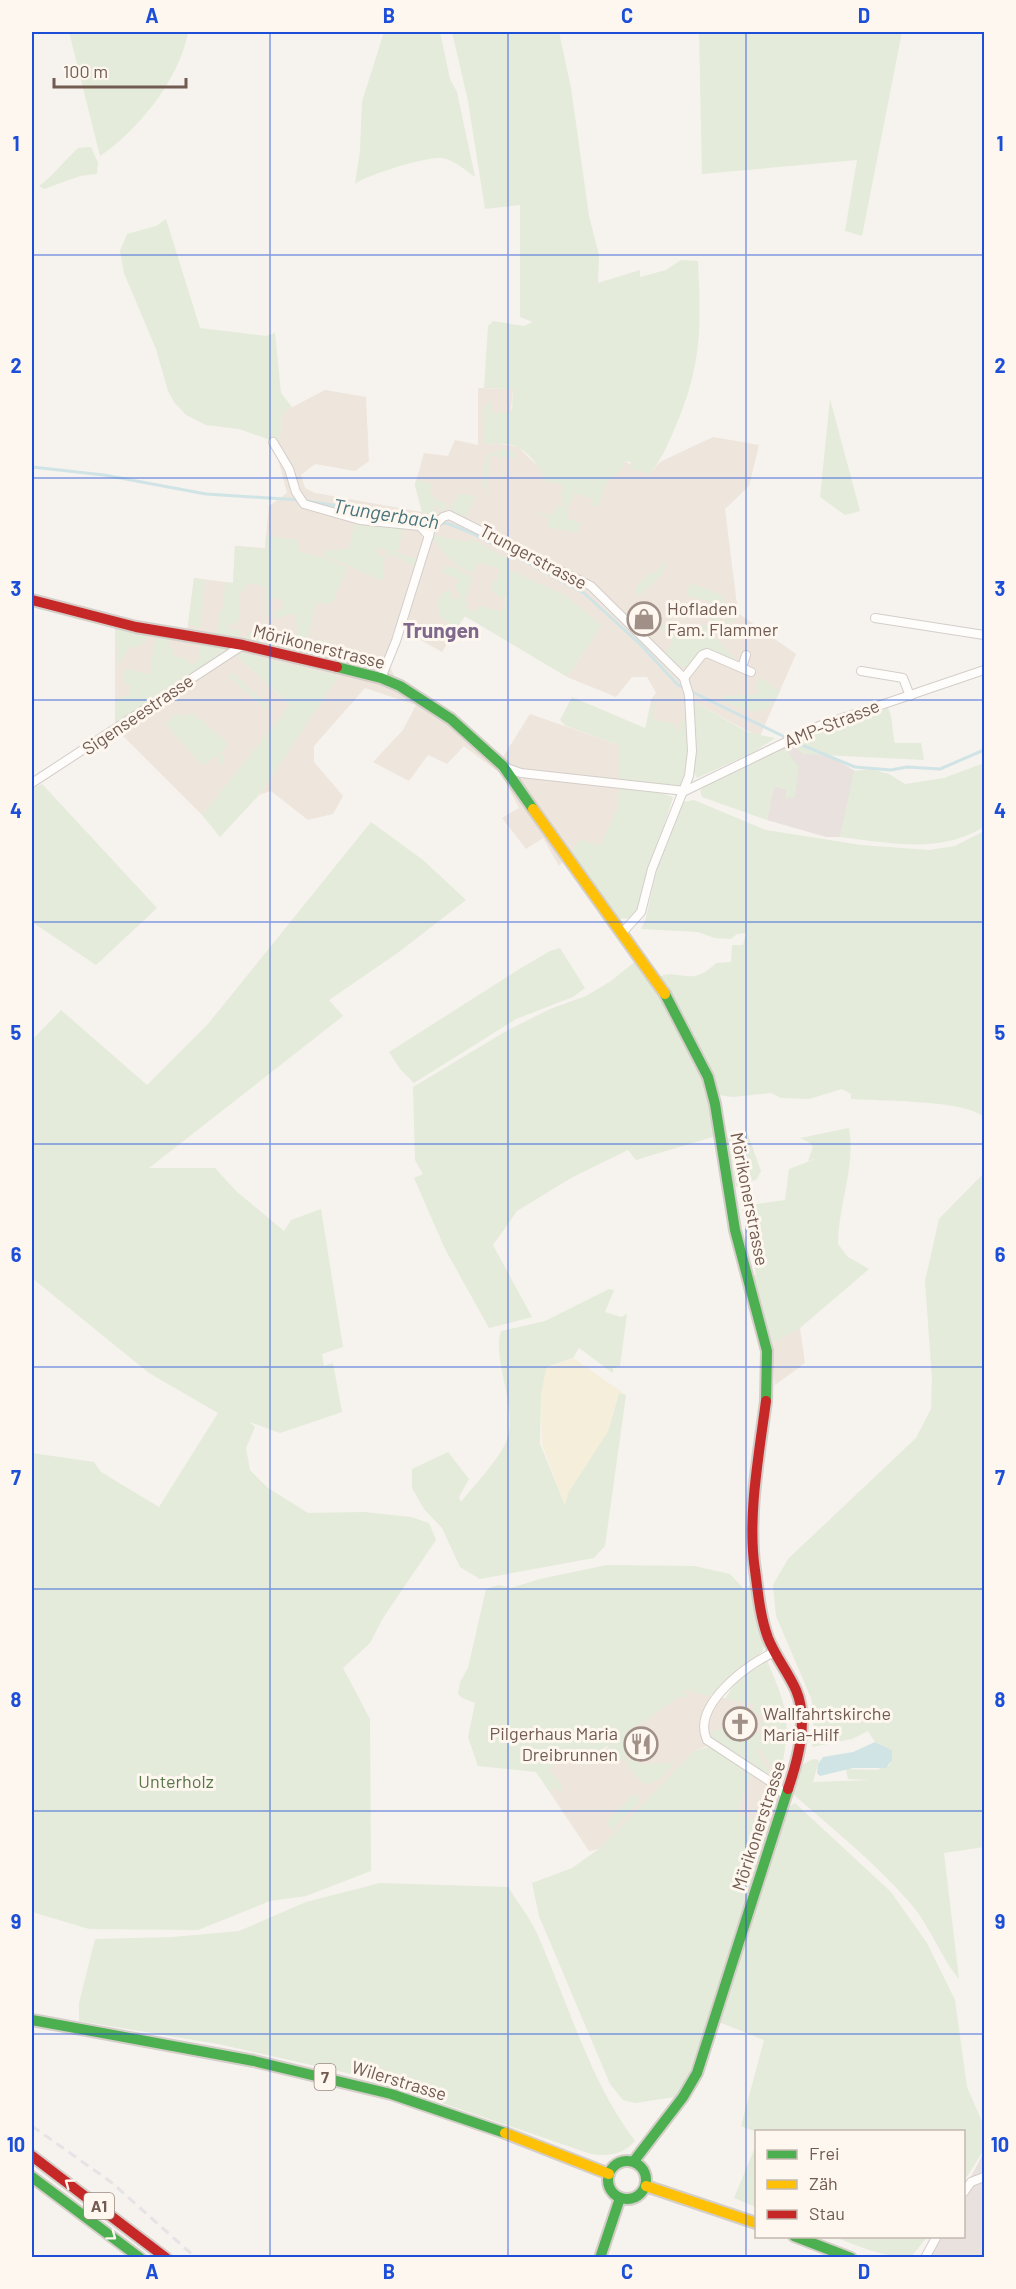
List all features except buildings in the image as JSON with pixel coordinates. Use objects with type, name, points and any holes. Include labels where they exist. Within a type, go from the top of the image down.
[{"type":"main road","name":"Mörikonerstrasse","points":[[32,600],[136,627],[243,645],[381,678],[400,686],[451,719],[503,766],[572,866],[659,983],[698,1053],[713,1093],[733,1222],[768,1351],[768,1388],[756,1475],[753,1538],[758,1599],[775,1652],[797,1694],[801,1715],[799,1756],[697,2073],[686,2096],[650,2138],[634,2162]]},
{"type":"main road","name":"Wilerstrasse","points":[[32,2020],[254,2061],[381,2091],[519,2138],[609,2174]]},
{"type":"main road","name":"A1","points":[[32,2156],[166,2258]]},
{"type":"main road","points":[[634,2162],[646,2174],[646,2186],[633,2199],[620,2198],[611,2191],[609,2174],[616,2164],[634,2162]]},
{"type":"main road","name":"A1","points":[[32,2177],[140,2258]]},
{"type":"main road","points":[[646,2186],[755,2223]]},
{"type":"main road","points":[[600,2258],[620,2198]]},
{"type":"main road","points":[[799,2238],[851,2258]]},
{"type":"street","points":[[273,442],[290,469],[296,492],[304,504],[360,520],[420,526],[430,532],[396,641],[381,678]]},
{"type":"street","name":"Trungerstrasse","points":[[430,532],[443,517],[449,515],[460,518],[585,583],[686,681]]},
{"type":"street","points":[[875,618],[984,635]]},
{"type":"street","name":"Sigenseestrasse","points":[[32,783],[243,645]]},
{"type":"street","points":[[622,933],[641,912],[652,869],[677,801],[685,791],[692,751],[686,681],[705,654],[751,672]]},
{"type":"street","points":[[742,667],[746,655]]},
{"type":"street","name":"AMP-Strasse","points":[[685,791],[819,726],[984,670]]},
{"type":"street","points":[[861,671],[903,678],[910,696]]},
{"type":"street","points":[[503,766],[521,773],[685,791]]},
{"type":"street","points":[[775,1652],[744,1669],[726,1686],[713,1703],[705,1720],[704,1732],[707,1740],[777,1786],[785,1796]]},
{"type":"street","points":[[965,2190],[971,2182],[984,2177]]},
{"type":"street","points":[[925,2258],[936,2238]]},
{"type":"shaded area","name":"Trungen","points":[[478,388],[513,389],[511,408],[515,422],[488,444],[497,443],[518,447],[543,471],[545,481],[587,488],[624,461],[649,474],[660,462],[713,437],[759,445],[749,486],[725,509],[738,613],[796,654],[760,736],[693,701],[688,746],[662,743],[644,736],[651,700],[656,693],[647,677],[632,677],[616,697],[567,677],[602,625],[508,570],[502,636],[464,616],[442,652],[403,630],[390,667],[396,679],[443,707],[503,757],[530,714],[619,745],[619,803],[601,846],[579,840],[559,866],[543,838],[526,849],[502,818],[519,808],[502,775],[464,746],[447,764],[428,755],[409,781],[373,762],[403,730],[416,705],[365,688],[314,746],[314,762],[343,796],[333,814],[308,820],[271,791],[259,795],[339,676],[233,652],[290,705],[202,815],[115,728],[115,628],[187,632],[194,578],[233,583],[235,546],[265,548],[269,506],[287,493],[277,455],[283,412],[325,390],[366,397],[369,461],[355,471],[315,464],[301,475],[305,488],[315,493],[422,512],[415,485],[424,453],[448,456],[455,440],[478,445]]},
{"type":"shaded area","points":[[794,741],[829,755],[855,771],[840,837],[826,837],[767,820],[774,786],[786,789],[787,751],[780,749]]},
{"type":"shaded area","points":[[800,1328],[805,1363],[775,1385],[771,1344]]},
{"type":"shaded area","points":[[681,1689],[777,1709],[775,1776],[780,1801],[773,1827],[737,1813],[752,1773],[707,1746],[694,1751],[643,1811],[599,1849],[589,1851],[535,1770],[575,1740],[593,1756],[621,1740],[614,1718]]},
{"type":"shaded area","points":[[875,1742],[892,1750],[892,1760],[886,1768],[853,1768],[820,1776],[817,1773],[818,1764],[823,1757],[853,1752]]},
{"type":"shaded area","points":[[984,2152],[984,2257],[926,2258],[936,2238],[965,2238],[965,2188]]},
{"type":"green space","points":[[69,32],[188,32],[176,68],[155,102],[129,132],[100,156]]},
{"type":"green space","points":[[384,32],[440,32],[450,79],[457,92],[475,177],[451,161],[435,158],[384,171],[355,184],[360,151],[362,102]]},
{"type":"green space","points":[[452,32],[559,32],[571,88],[589,216],[599,255],[598,283],[640,270],[640,277],[666,270],[681,260],[698,261],[698,347],[690,386],[674,430],[660,459],[649,474],[630,469],[631,462],[624,461],[623,468],[607,482],[598,507],[592,505],[593,499],[575,493],[569,507],[561,503],[561,484],[544,481],[538,467],[526,453],[509,444],[484,444],[482,406],[487,420],[485,405],[491,402],[491,413],[512,412],[513,389],[484,388],[488,326],[493,321],[524,326],[533,322],[520,317],[520,205],[485,209],[468,101]]},
{"type":"green space","points":[[699,32],[902,32],[862,236],[845,231],[857,160],[702,174]]},
{"type":"green space","points":[[91,147],[98,163],[97,174],[80,176],[44,189],[39,186],[78,148]]},
{"type":"green space","points":[[166,219],[200,328],[266,336],[275,333],[281,393],[292,407],[283,412],[279,443],[239,429],[206,425],[186,415],[168,391],[156,349],[124,273],[120,251],[127,234],[156,226]]},
{"type":"green space","points":[[830,399],[860,511],[845,515],[820,497]]},
{"type":"green space","points":[[504,449],[516,452],[515,458],[490,456],[485,499],[486,487],[482,486],[486,455]]},
{"type":"green space","points":[[416,480],[432,484],[430,490],[436,500],[446,503],[445,511],[434,507],[433,509],[440,513],[424,517],[415,485]]},
{"type":"green space","points":[[459,494],[476,496],[467,516],[451,513],[450,508]]},
{"type":"green space","points":[[557,505],[568,507],[567,518],[581,524],[577,533],[547,527],[548,517],[532,513],[554,514]]},
{"type":"green space","points":[[354,525],[403,528],[398,551],[392,551],[417,559],[413,566],[397,556],[386,555],[387,550],[377,548],[377,555],[389,557],[384,558],[383,581],[334,559],[325,558],[348,568],[332,604],[316,603],[308,639],[329,642],[324,660],[286,649],[288,638],[297,634],[296,613],[273,619],[273,613],[282,609],[283,601],[269,597],[270,615],[265,615],[265,586],[246,583],[244,591],[239,592],[239,618],[236,624],[229,623],[229,631],[240,629],[239,641],[209,637],[210,632],[217,632],[220,610],[223,609],[225,582],[233,583],[235,546],[265,549],[266,536],[298,540],[299,551],[323,558],[326,550],[349,549]]},
{"type":"green space","points":[[434,535],[468,542],[472,539],[509,560],[510,570],[564,595],[602,625],[567,677],[465,616],[455,631],[438,615],[440,612],[437,606],[441,594],[450,590],[453,598],[458,600],[460,594],[455,589],[458,579],[442,573],[445,566],[456,568],[473,579],[465,601],[468,603],[466,608],[476,612],[479,606],[504,612],[506,597],[497,596],[492,590],[491,581],[496,582],[500,569],[478,562],[474,573],[462,568],[437,545],[433,540]]},
{"type":"green space","points":[[664,561],[666,565],[655,581],[640,595],[635,593],[637,585],[652,572],[655,574]]},
{"type":"green space","points":[[194,578],[205,580],[201,628],[188,625]]},
{"type":"green space","points":[[690,583],[724,596],[723,617],[712,622],[709,617],[714,603],[687,595]]},
{"type":"green space","points":[[737,616],[727,628],[724,625],[714,636],[739,662],[704,650],[689,670],[683,666],[680,669],[664,655],[673,641],[658,626],[648,635],[643,632],[655,620],[676,631],[697,629],[712,622],[714,625]]},
{"type":"green space","points":[[115,628],[144,634],[147,640],[137,647],[130,647],[120,663],[116,663],[118,655]]},
{"type":"green space","points":[[248,632],[276,635],[274,645],[266,644],[266,639],[261,638],[260,644],[247,642]]},
{"type":"green space","points":[[157,637],[171,638],[169,648],[174,650],[173,657],[182,657],[192,665],[199,659],[200,643],[231,648],[226,656],[115,728],[115,699],[129,696],[130,685],[123,682],[124,670],[129,669],[150,675],[153,646]]},
{"type":"green space","points":[[232,651],[339,676],[259,795],[220,837],[202,815],[290,705]]},
{"type":"green space","points":[[232,672],[273,710],[265,708],[228,676]]},
{"type":"green space","points":[[760,677],[780,691],[769,707],[756,711],[722,701],[723,696],[757,694],[757,683]]},
{"type":"green space","points":[[572,697],[645,728],[652,704],[656,701],[653,714],[655,721],[674,723],[676,730],[679,730],[680,722],[685,721],[688,750],[683,783],[674,789],[619,783],[619,745],[566,726],[560,720]]},
{"type":"green space","points":[[693,701],[747,732],[775,738],[754,752],[697,778],[693,771]]},
{"type":"green space","points":[[888,708],[895,743],[921,743],[924,760],[803,754],[797,749],[794,741]]},
{"type":"green space","points":[[177,713],[183,717],[193,713],[229,744],[221,752],[225,762],[221,766],[217,756],[202,765],[165,724]]},
{"type":"green space","points":[[780,749],[787,751],[799,767],[795,797],[786,798],[786,789],[774,786],[767,820],[702,797],[700,791],[702,788]]},
{"type":"green space","points":[[984,763],[984,827],[950,841],[932,844],[896,844],[840,837],[854,771],[871,769],[889,774],[905,784],[944,778]]},
{"type":"green space","points":[[42,784],[157,908],[96,965],[32,922],[32,789]]},
{"type":"green space","points":[[619,788],[656,791],[673,797],[635,918],[617,919],[568,854],[579,840],[601,845],[617,808]]},
{"type":"green space","points":[[694,800],[766,830],[861,845],[929,850],[955,846],[984,831],[984,1117],[974,1111],[942,1104],[851,1099],[851,1094],[842,1089],[809,1099],[781,1098],[771,1093],[733,1097],[718,1095],[712,1071],[714,1069],[710,1072],[659,977],[672,974],[699,975],[716,963],[731,962],[732,945],[743,945],[746,933],[737,934],[731,939],[715,938],[698,932],[641,929],[645,921],[658,865],[683,802]]},
{"type":"green space","name":"Unterholz","points":[[371,822],[423,860],[466,900],[399,952],[329,1000],[343,1016],[149,1168],[215,1168],[237,1192],[284,1231],[291,1220],[321,1209],[343,1347],[322,1354],[324,1366],[333,1363],[342,1412],[280,1433],[250,1422],[255,1427],[246,1448],[250,1470],[268,1488],[308,1513],[364,1512],[411,1517],[429,1523],[436,1540],[383,1618],[370,1643],[343,1668],[370,1719],[371,1871],[306,1896],[270,1901],[198,1930],[89,1929],[32,1912],[32,1453],[94,1462],[101,1472],[159,1507],[218,1413],[149,1373],[32,1278],[32,1040],[61,1010],[147,1085],[208,1024]]},
{"type":"green space","points":[[560,948],[585,988],[573,997],[516,1019],[414,1083],[400,1069],[389,1052],[521,968],[550,951]]},
{"type":"green space","points":[[637,960],[684,1034],[710,1095],[716,1136],[636,1160],[628,1150],[571,1178],[517,1211],[493,1245],[532,1317],[489,1328],[445,1249],[414,1178],[423,1174],[415,1160],[413,1087],[508,1030],[550,1009],[586,996],[611,981]]},
{"type":"green space","points":[[849,1128],[851,1142],[849,1171],[838,1244],[848,1257],[869,1269],[800,1328],[771,1344],[751,1277],[756,1275],[742,1206],[785,1200],[789,1169],[818,1158],[808,1161],[813,1147],[800,1138]]},
{"type":"green space","points":[[735,1132],[747,1132],[761,1171],[757,1179],[738,1187],[731,1186],[724,1136]]},
{"type":"green space","points":[[984,1168],[984,1847],[944,1853],[959,1979],[919,1914],[899,1890],[793,1794],[802,1765],[813,1759],[819,1760],[813,1782],[870,1780],[848,1779],[846,1769],[876,1770],[890,1765],[892,1750],[875,1742],[868,1731],[852,1739],[812,1747],[814,1714],[811,1698],[776,1616],[773,1585],[788,1559],[916,1438],[931,1409],[932,1379],[925,1281],[939,1219],[982,1175]]},
{"type":"green space","points":[[609,1289],[614,1290],[605,1312],[621,1317],[627,1314],[620,1366],[613,1368],[613,1373],[579,1348],[573,1358],[547,1367],[541,1395],[540,1444],[565,1505],[568,1493],[608,1431],[619,1393],[626,1395],[605,1546],[594,1558],[480,1579],[460,1567],[442,1528],[424,1509],[412,1488],[412,1469],[448,1452],[469,1479],[459,1497],[461,1502],[502,1450],[509,1433],[509,1408],[499,1353],[501,1331],[545,1321]]},
{"type":"green space","points":[[607,1565],[694,1566],[730,1574],[744,1589],[752,1584],[757,1619],[765,1643],[762,1652],[719,1691],[708,1696],[682,1689],[689,1697],[679,1697],[651,1716],[648,1721],[628,1731],[626,1764],[607,1746],[582,1765],[567,1752],[549,1769],[561,1785],[561,1794],[555,1787],[550,1792],[536,1772],[478,1766],[468,1737],[475,1703],[458,1694],[460,1682],[468,1668],[486,1589],[499,1585],[511,1588],[540,1579]]},
{"type":"green space","points":[[767,1661],[780,1694],[786,1719],[787,1731],[779,1780],[759,1749],[756,1751],[776,1781],[720,1746],[711,1737],[713,1730],[720,1731],[721,1726],[761,1734],[763,1715],[753,1713],[753,1704],[725,1699],[754,1667]]},
{"type":"green space","points":[[687,1747],[661,1779],[645,1785],[628,1767],[630,1753],[637,1755],[640,1764],[671,1763]]},
{"type":"green space","points":[[708,1747],[752,1773],[737,1813],[773,1827],[683,2091],[675,2097],[635,2103],[623,2100],[610,2084],[539,1916],[532,1883],[572,1868],[599,1849],[694,1751]]},
{"type":"green space","points":[[638,1794],[639,1803],[612,1830],[606,1822],[633,1795]]},
{"type":"green space","points":[[795,1803],[891,1892],[927,1943],[955,2000],[967,2087],[984,2126],[984,2150],[965,2179],[965,2130],[755,2132],[741,2126],[764,2040],[719,2022],[787,1808]]},
{"type":"green space","points":[[380,1883],[508,1887],[536,1931],[581,2042],[605,2094],[635,2141],[631,2145],[615,2154],[591,2154],[369,2078],[218,2044],[79,2021],[79,2003],[95,1939],[172,1937],[239,1931],[306,1902]]},
{"type":"green space","points":[[755,2147],[755,2207],[734,2198]]},
{"type":"green space","points":[[837,2238],[926,2238],[911,2257],[901,2257],[862,2248]]},
{"type":"sand","points":[[573,1358],[626,1395],[619,1393],[607,1433],[568,1493],[565,1506],[542,1444],[541,1395],[546,1369]]},
{"type":"waterway","name":"Trungerbach","points":[[32,467],[104,475],[206,494],[300,500]]},
{"type":"waterway","name":"Trungerbach","points":[[307,501],[449,524],[474,534],[584,593],[641,645],[678,685],[785,737]]},
{"type":"waterway","name":"Trungerbach","points":[[797,743],[855,767],[891,770],[907,767],[940,769],[984,750]]},
{"type":"railway","points":[[32,2126],[111,2182],[196,2258]]},
{"type":"traffic: fast","points":[[337,667],[381,678],[400,686],[451,719],[503,766],[533,809]]},
{"type":"traffic: fast","points":[[665,994],[708,1077],[715,1104],[735,1230],[767,1351],[766,1401]]},
{"type":"traffic: fast","points":[[634,2161],[683,2097],[697,2073],[788,1789]]},
{"type":"traffic: fast","points":[[32,2020],[254,2061],[391,2094],[505,2133]]},
{"type":"traffic: fast","points":[[627,2161],[641,2166],[646,2180],[641,2194],[627,2199],[613,2194],[608,2180],[613,2166],[627,2161]]},
{"type":"traffic: fast","points":[[32,2177],[140,2258]]},
{"type":"traffic: fast","points":[[600,2258],[620,2198]]},
{"type":"traffic: fast","points":[[799,2238],[851,2258]]},
{"type":"traffic: slow","points":[[533,809],[665,994]]},
{"type":"traffic: slow","points":[[505,2133],[609,2174]]},
{"type":"traffic: slow","points":[[646,2186],[755,2223]]},
{"type":"traffic: jam","points":[[32,600],[136,627],[243,645],[337,667]]},
{"type":"traffic: jam","points":[[766,1401],[753,1508],[753,1550],[765,1630],[796,1690],[802,1714],[801,1740],[788,1789]]},
{"type":"traffic: jam","points":[[32,2156],[166,2258]]},
{"type":"place","name":"Hofladen Fam. Flammer","points":[[644,619]]},
{"type":"place","name":"Wallfahrtskirche Maria-Hilf","points":[[740,1724]]},
{"type":"place","name":"Pilgerhaus Maria Dreibrunnen","points":[[641,1744]]},
{"type":"district","name":"Trungen","points":[[441,631]]}]
